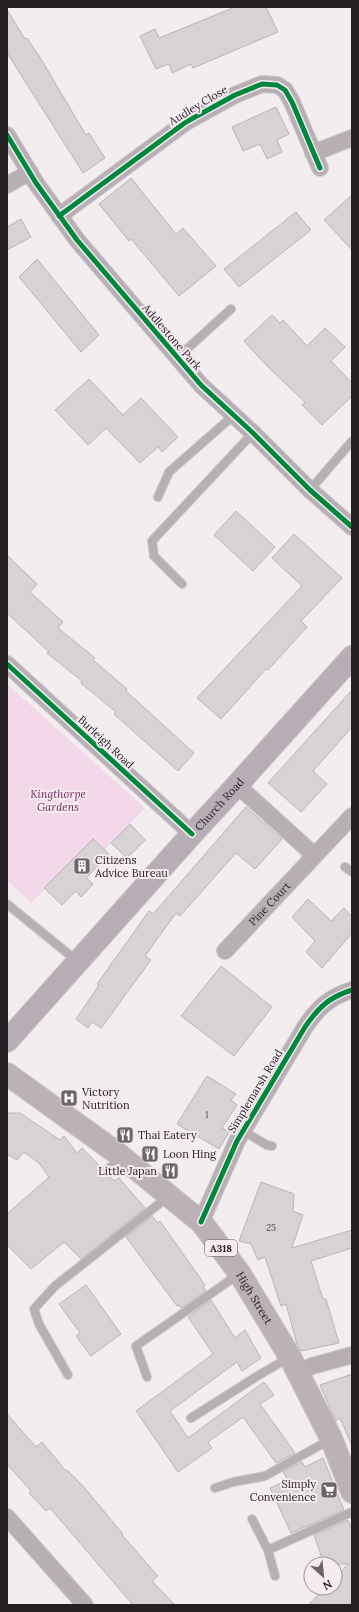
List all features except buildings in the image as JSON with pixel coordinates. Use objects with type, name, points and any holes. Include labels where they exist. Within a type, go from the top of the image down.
[{"type":"main road","name":"Church Road","points":[[7,1041],[352,657]]},
{"type":"main road","name":"High Street","points":[[7,1074],[123,1158],[201,1222],[240,1274],[294,1364],[331,1438],[352,1492]]},
{"type":"street","name":"Audley Close","points":[[59,216],[186,122],[235,95],[262,84],[277,85],[285,90],[320,168]]},
{"type":"street","name":"Addlestone Park","points":[[7,135],[59,216],[77,240],[177,358],[201,385],[254,433],[310,490],[352,527]]},
{"type":"street","points":[[313,153],[352,138]]},
{"type":"street","points":[[7,185],[30,172]]},
{"type":"street","name":"Burleigh Road","points":[[7,664],[192,834]]},
{"type":"street","points":[[237,785],[314,855]]},
{"type":"street","name":"Pine Court","points":[[225,950],[352,816]]},
{"type":"street","name":"Simplemarsh Road","points":[[201,1222],[243,1131],[316,1010],[330,999],[352,990]]},
{"type":"street","points":[[294,1364],[312,1366],[352,1355]]},
{"type":"street","points":[[7,1517],[84,1605]]},
{"type":"lane","points":[[177,358],[231,309]]},
{"type":"lane","points":[[158,496],[169,472],[234,415]]},
{"type":"lane","points":[[182,584],[154,556],[152,542],[254,433]]},
{"type":"lane","points":[[310,490],[352,441]]},
{"type":"lane","points":[[345,866],[352,872]]},
{"type":"lane","points":[[7,904],[78,962]]},
{"type":"lane","points":[[243,1131],[267,1145],[272,1146]]},
{"type":"lane","points":[[105,1171],[123,1158]]},
{"type":"lane","points":[[68,1375],[39,1324],[34,1309],[55,1286],[169,1196]]},
{"type":"lane","points":[[147,1377],[136,1346],[240,1274]]},
{"type":"lane","points":[[191,1418],[259,1374],[294,1364]]},
{"type":"lane","points":[[214,1488],[233,1482],[265,1476],[331,1438]]},
{"type":"lane","points":[[268,1550],[352,1512]]},
{"type":"lane","points":[[252,1519],[268,1550],[275,1576]]},
{"type":"green space","name":"Kingthorpe Gardens","points":[[7,684],[145,808],[104,850],[93,839],[31,903],[7,880]]},
{"type":"cycle path","points":[[59,216],[186,122],[235,95],[262,84],[277,85],[285,90],[292,102],[320,168]]},
{"type":"cycle path","points":[[7,135],[36,183],[77,240],[201,385],[253,433],[310,490],[352,527]]},
{"type":"cycle path","points":[[7,664],[192,834]]},
{"type":"cycle path","points":[[201,1222],[237,1141],[305,1027],[315,1014],[330,1000],[352,990]]},
{"type":"place","name":"Citizens Advice Bureau","points":[[82,866]]},
{"type":"place","name":"Victory Nutrition","points":[[69,1098]]},
{"type":"place","name":"Thai Eatery","points":[[125,1135]]},
{"type":"place","name":"Loon Hing","points":[[150,1154]]},
{"type":"place","name":"Little Japan","points":[[170,1171]]},
{"type":"place","name":"Simply Convenience","points":[[329,1490]]}]
